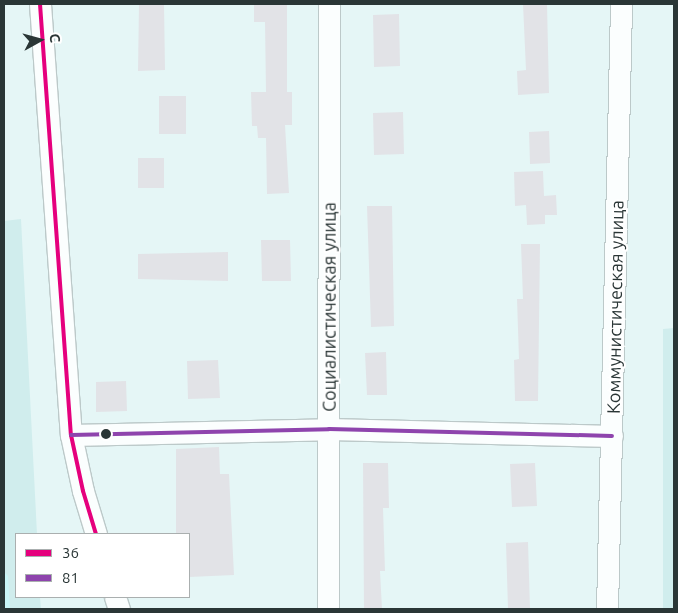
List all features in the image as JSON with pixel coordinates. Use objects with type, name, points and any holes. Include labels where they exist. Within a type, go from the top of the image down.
[{"type":"street","points":[[40,4],[71,435],[83,491],[96,533]]},
{"type":"street","name":"Социалистическая улица","points":[[328,609],[329,4]]},
{"type":"street","name":"Коммунистическая улица","points":[[607,609],[621,4]]},
{"type":"street","points":[[71,435],[329,429],[612,436]]},
{"type":"shaded area","points":[[21,219],[37,533],[15,533],[15,598],[40,598],[41,609],[4,609],[4,221]]},
{"type":"shaded area","points":[[674,328],[674,609],[663,609],[663,329]]},
{"type":"shaded area","points":[[4,572],[8,576],[10,609],[4,609]]},
{"type":"building","points":[[139,4],[164,4],[165,70],[138,71]]},
{"type":"building","points":[[254,4],[287,4],[287,92],[292,92],[292,125],[285,125],[289,193],[267,194],[266,138],[258,138],[257,126],[252,126],[251,92],[266,92],[265,22],[254,22]]},
{"type":"building","points":[[523,4],[547,4],[549,93],[518,95],[517,71],[526,70]]},
{"type":"building","points":[[399,14],[400,66],[374,67],[373,15]]},
{"type":"building","points":[[159,96],[186,96],[186,134],[159,134]]},
{"type":"building","points":[[403,112],[404,154],[374,155],[373,113]]},
{"type":"building","points":[[549,131],[550,163],[530,164],[529,132]]},
{"type":"building","points":[[138,158],[164,158],[164,188],[138,188]]},
{"type":"building","points":[[543,171],[544,196],[556,195],[557,215],[545,215],[545,224],[527,225],[526,205],[515,206],[514,172]]},
{"type":"building","points":[[367,206],[392,206],[394,326],[371,327]]},
{"type":"building","points":[[261,240],[290,240],[291,281],[262,281]]},
{"type":"building","points":[[521,244],[540,244],[538,401],[515,401],[514,360],[519,359],[517,299],[523,299]]},
{"type":"building","points":[[228,252],[228,281],[138,279],[138,254]]},
{"type":"building","points":[[386,352],[387,395],[367,395],[365,353]]},
{"type":"building","points":[[218,360],[220,398],[188,399],[187,361]]},
{"type":"building","points":[[126,381],[127,411],[96,412],[96,382]]},
{"type":"building","points":[[219,447],[220,474],[229,474],[234,575],[190,577],[190,533],[176,533],[176,449]]},
{"type":"building","points":[[363,463],[388,463],[389,508],[383,508],[385,571],[380,571],[382,609],[364,609]]},
{"type":"building","points":[[535,463],[537,506],[512,507],[510,464]]},
{"type":"building","points":[[528,542],[530,609],[508,609],[506,543]]},
{"type":"transit line","name":"36","points":[[40,4],[71,435],[83,491],[96,533]]},
{"type":"transit line","name":"81","points":[[71,435],[329,429],[612,436]]}]
